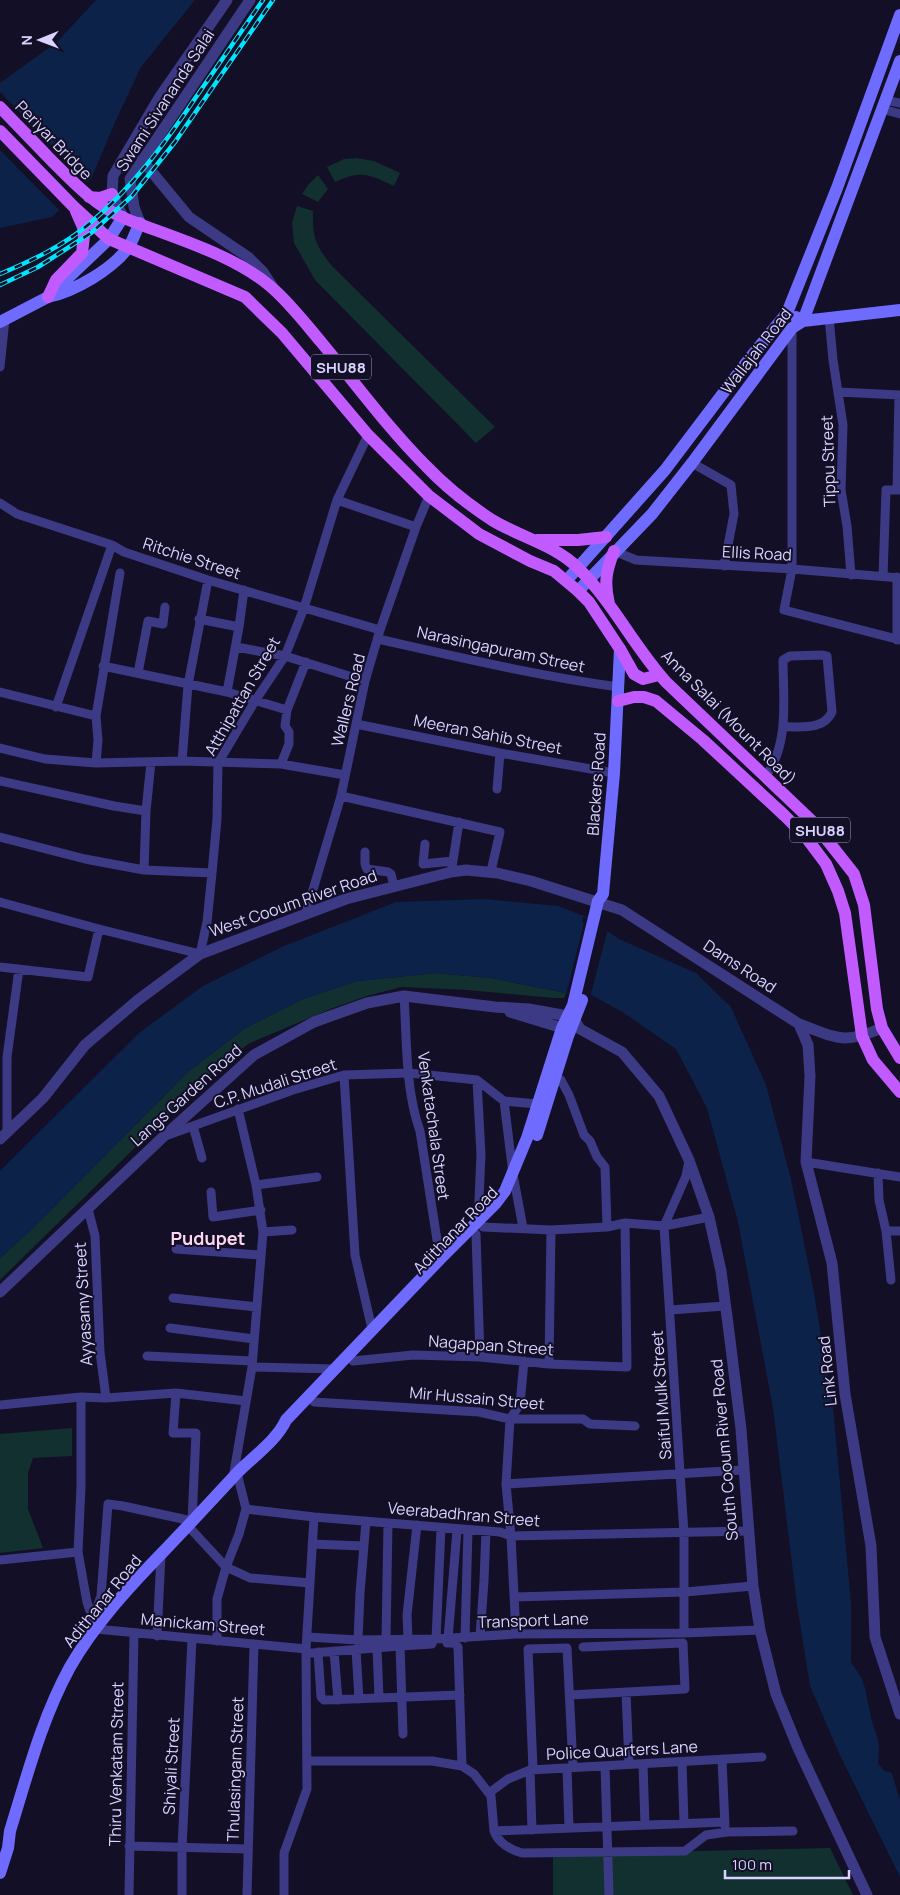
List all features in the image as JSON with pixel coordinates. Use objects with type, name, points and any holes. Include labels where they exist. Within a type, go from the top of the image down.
[{"type":"main road","name":"Wallajah Road","points":[[566,580],[666,470],[748,359],[787,313],[840,180],[900,15]]},
{"type":"main road","name":"Wallajah Road","points":[[578,591],[587,579],[652,514],[792,328],[803,320],[900,61]]},
{"type":"main road","name":"Periyar Bridge","points":[[0,108],[87,196]]},
{"type":"main road","name":"Periyar Bridge","points":[[0,131],[74,207]]},
{"type":"main road","points":[[87,196],[100,198],[112,194]]},
{"type":"main road","name":"Anna Salai (Mount Road)","points":[[87,196],[123,217],[248,269],[273,288],[307,325],[398,436],[453,491],[492,520],[551,549],[578,568],[609,604],[663,679],[814,822],[854,874],[864,905],[877,1008],[882,1028],[900,1058]]},
{"type":"main road","points":[[48,297],[56,280],[82,253],[84,244],[83,227],[74,207]]},
{"type":"main road","name":"SHU88","points":[[74,207],[109,240],[245,297],[282,333],[368,435],[429,496],[479,534],[566,580],[590,602],[620,649]]},
{"type":"main road","points":[[48,297],[109,240],[123,217]]},
{"type":"main road","points":[[3,320],[48,297],[66,293],[105,270],[128,247],[140,223]]},
{"type":"main road","points":[[787,313],[803,320],[900,310]]},
{"type":"main road","points":[[530,540],[578,540],[606,537]]},
{"type":"main road","points":[[609,604],[606,592],[606,570],[614,551]]},
{"type":"main road","points":[[618,701],[634,697],[656,700],[663,679],[643,679],[634,674],[620,649]]},
{"type":"main road","name":"Blackers Road","points":[[577,1006],[602,900],[614,773],[620,649]]},
{"type":"main road","name":"Anna Salai (Mount Road)","points":[[656,700],[703,740],[798,829],[826,864],[844,909],[852,954],[854,986],[862,1036],[873,1060],[900,1092]]},
{"type":"main road","points":[[835,885],[860,891],[844,909]]},
{"type":"main road","name":"Adithanar Road","points":[[514,1180],[527,1161],[556,1078],[577,1006]]},
{"type":"main road","name":"Adithanar Road","points":[[282,1430],[286,1420],[440,1258],[506,1204],[537,1104],[571,1025]]},
{"type":"main road","name":"Adithanar Road","points":[[0,1873],[8,1848],[10,1831],[31,1763],[54,1702],[71,1666],[95,1624],[235,1476],[282,1430],[291,1426],[479,1228]]},
{"type":"main road","name":"Adithanar Road","points":[[0,1846],[10,1831]]},
{"type":"street","name":"Swami Sivananda Salai","points":[[112,194],[113,176],[160,98],[227,0]]},
{"type":"street","name":"Swami Sivananda Salai","points":[[140,223],[134,207],[130,179],[250,0]]},
{"type":"street","points":[[884,104],[900,103]]},
{"type":"street","points":[[884,104],[900,114]]},
{"type":"street","points":[[142,160],[189,217],[248,257],[263,272],[273,288]]},
{"type":"street","points":[[112,194],[123,217]]},
{"type":"street","name":"Tippu Street","points":[[829,317],[833,360],[843,426],[840,490],[847,526],[851,575]]},
{"type":"street","points":[[0,367],[3,320]]},
{"type":"street","points":[[792,328],[792,569],[784,610],[898,640],[898,578]]},
{"type":"street","points":[[838,392],[899,396],[898,490],[886,490],[883,576]]},
{"type":"street","name":"Atthipattan Street","points":[[200,954],[207,922],[212,873],[217,819],[218,763],[255,701],[285,656],[304,608],[337,500],[368,435]]},
{"type":"street","points":[[692,463],[731,485],[734,514],[724,566]]},
{"type":"street","name":"Wallers Road","points":[[306,913],[341,796],[366,681],[379,635],[416,527],[429,496]]},
{"type":"street","points":[[337,500],[416,527]]},
{"type":"street","name":"Ritchie Street","points":[[0,503],[17,514],[112,545],[124,552],[208,580],[304,608],[379,635]]},
{"type":"street","points":[[56,706],[112,545]]},
{"type":"street","name":"Ellis Road","points":[[614,551],[636,560],[792,569],[898,578]]},
{"type":"street","points":[[96,763],[98,740],[96,716],[120,573]]},
{"type":"street","points":[[182,761],[188,685],[199,619],[208,580]]},
{"type":"street","points":[[227,692],[236,648],[244,590]]},
{"type":"street","points":[[138,673],[148,621],[163,624],[166,607]]},
{"type":"street","points":[[199,619],[239,627]]},
{"type":"street","name":"Narasingapuram Street","points":[[379,635],[464,659],[565,679],[619,687]]},
{"type":"street","points":[[236,648],[285,656],[366,681]]},
{"type":"street","points":[[765,777],[778,756],[783,727],[783,660],[790,656],[827,656],[832,712],[828,719],[818,725],[783,727]]},
{"type":"street","points":[[281,764],[289,744],[289,732],[285,726],[287,710],[306,662]]},
{"type":"street","points":[[104,666],[227,692],[287,710]]},
{"type":"street","points":[[0,692],[96,716]]},
{"type":"street","name":"Meeran Sahib Street","points":[[356,724],[500,753],[614,773]]},
{"type":"street","points":[[0,748],[44,759],[96,763],[182,761],[281,764],[345,775]]},
{"type":"street","points":[[497,789],[500,753]]},
{"type":"street","points":[[144,870],[146,811],[151,762]]},
{"type":"street","points":[[0,781],[114,806],[146,811]]},
{"type":"street","points":[[341,796],[500,832],[491,872]]},
{"type":"street","points":[[425,844],[423,864],[452,867],[459,822]]},
{"type":"street","points":[[0,837],[85,859],[144,870],[212,873]]},
{"type":"street","points":[[365,852],[367,868],[391,874],[394,886]]},
{"type":"street","name":"West Cooum River Road","points":[[3,1136],[43,1098],[85,1045],[138,1000],[200,954],[346,899],[452,867],[491,872],[602,900]]},
{"type":"street","name":"Dams Road","points":[[602,900],[651,928],[799,1024],[831,1037],[845,1039],[862,1036],[882,1028]]},
{"type":"street","points":[[0,902],[200,954]]},
{"type":"street","points":[[0,967],[88,977],[99,929]]},
{"type":"street","points":[[3,1136],[7,1058],[19,969]]},
{"type":"street","name":"Langs Garden Road","points":[[0,1292],[163,1137],[254,1055],[314,1022],[366,1003],[404,996],[495,1007],[571,1025]]},
{"type":"street","name":"Venkatachala Street","points":[[404,996],[409,1073],[440,1258]]},
{"type":"street","name":"Link Road","points":[[799,1024],[808,1046],[810,1076],[806,1162],[832,1262],[845,1394],[872,1546],[875,1637],[900,1714]]},
{"type":"street","name":"South Cooum River Road","points":[[571,1025],[622,1052],[659,1096],[689,1160],[709,1217],[721,1271],[740,1429],[753,1586],[760,1630],[776,1694],[798,1748],[867,1895]]},
{"type":"street","name":"C.P. Mudali Street","points":[[163,1137],[238,1109],[344,1075],[409,1073],[477,1080]]},
{"type":"street","points":[[344,1075],[355,1255],[372,1329]]},
{"type":"street","points":[[556,1078],[561,1080],[569,1095],[584,1135],[590,1141],[597,1157],[605,1167],[607,1227]]},
{"type":"street","points":[[477,1080],[504,1101],[537,1104]]},
{"type":"street","points":[[477,1080],[481,1154],[479,1228],[480,1357]]},
{"type":"street","points":[[504,1101],[514,1180],[523,1228]]},
{"type":"street","points":[[217,1641],[217,1599],[246,1509],[235,1476],[252,1364],[264,1232],[256,1185],[238,1109]]},
{"type":"street","points":[[193,1126],[202,1158]]},
{"type":"street","name":"Saiful Mulk Street","points":[[684,1633],[684,1534],[664,1226],[686,1176],[689,1160]]},
{"type":"street","points":[[806,1162],[900,1176]]},
{"type":"street","points":[[878,1173],[879,1200],[895,1269],[891,1280]]},
{"type":"street","points":[[256,1185],[317,1177]]},
{"type":"street","points":[[211,1192],[213,1217],[261,1210]]},
{"type":"street","name":"Ayyasamy Street","points":[[88,1209],[95,1236],[100,1352],[106,1398]]},
{"type":"street","points":[[479,1228],[551,1230],[607,1227],[625,1223],[664,1226],[709,1217]]},
{"type":"street","name":"Nagappan Street","points":[[353,1361],[413,1355],[480,1357],[549,1364],[628,1367],[625,1223]]},
{"type":"street","points":[[264,1232],[292,1230]]},
{"type":"street","points":[[549,1364],[551,1230]]},
{"type":"street","points":[[886,1231],[900,1232]]},
{"type":"street","points":[[176,1249],[261,1255]]},
{"type":"street","points":[[173,1298],[257,1307]]},
{"type":"street","points":[[670,1310],[725,1306]]},
{"type":"street","points":[[170,1328],[254,1339]]},
{"type":"street","points":[[147,1356],[334,1369]]},
{"type":"street","points":[[516,1634],[511,1536],[506,1484],[510,1418],[520,1404],[524,1361]]},
{"type":"street","points":[[176,1393],[173,1433],[196,1434],[190,1524]]},
{"type":"street","points":[[0,1405],[82,1397],[106,1398],[176,1393],[246,1401]]},
{"type":"street","points":[[82,1397],[78,1552],[86,1602],[95,1624]]},
{"type":"street","name":"Mir Hussain Street","points":[[314,1402],[479,1412],[510,1418],[583,1419],[590,1424],[635,1426]]},
{"type":"street","points":[[506,1484],[743,1470]]},
{"type":"street","points":[[95,1624],[101,1596],[108,1504],[190,1524],[226,1567],[250,1578],[310,1583]]},
{"type":"street","name":"Veerabadhran Street","points":[[246,1509],[457,1530],[500,1532],[511,1536],[684,1534],[748,1531]]},
{"type":"street","points":[[284,1895],[284,1853],[307,1789],[306,1651],[314,1517]]},
{"type":"street","points":[[359,1699],[357,1644],[366,1521]]},
{"type":"street","points":[[386,1640],[388,1523]]},
{"type":"street","points":[[408,1639],[407,1615],[416,1525]]},
{"type":"street","points":[[436,1639],[441,1528]]},
{"type":"street","points":[[448,1639],[457,1530]]},
{"type":"street","points":[[465,1638],[468,1530]]},
{"type":"street","points":[[480,1636],[486,1531]]},
{"type":"street","points":[[312,1544],[363,1546]]},
{"type":"street","points":[[0,1560],[78,1552]]},
{"type":"street","points":[[157,1636],[161,1554]]},
{"type":"street","points":[[514,1597],[685,1592],[753,1586]]},
{"type":"street","name":"Manickam Street","points":[[95,1624],[157,1636],[254,1644],[318,1652],[334,1651],[357,1644]]},
{"type":"street","name":"Transport Lane","points":[[307,1637],[357,1644],[386,1640],[448,1639],[516,1634],[684,1633],[760,1630]]},
{"type":"street","name":"Thiru Venkatam Street","points":[[129,1895],[134,1633]]},
{"type":"street","name":"Shiyali Street","points":[[182,1895],[182,1848],[192,1639]]},
{"type":"street","points":[[570,1695],[685,1689],[683,1642],[583,1647]]},
{"type":"street","name":"Thulasingam Street","points":[[247,1895],[254,1644]]},
{"type":"street","points":[[357,1644],[377,1648],[457,1644],[462,1766]]},
{"type":"street","points":[[400,1646],[403,1734]]},
{"type":"street","points":[[377,1648],[379,1698]]},
{"type":"street","points":[[532,1830],[528,1649],[567,1648],[570,1695],[569,1828]]},
{"type":"street","points":[[334,1651],[338,1700]]},
{"type":"street","points":[[318,1652],[321,1697],[324,1700],[460,1695]]},
{"type":"street","points":[[626,1692],[629,1764]]},
{"type":"street","name":"Police Quarters Lane","points":[[489,1793],[508,1779],[532,1770],[762,1757]]},
{"type":"street","points":[[722,1759],[726,1832]]},
{"type":"street","points":[[307,1761],[432,1761],[462,1766],[474,1774],[489,1793],[492,1802],[496,1836],[504,1844],[522,1853],[685,1851],[706,1835],[726,1832],[792,1831]]},
{"type":"street","points":[[682,1762],[684,1823]]},
{"type":"street","points":[[643,1764],[645,1825]]},
{"type":"street","points":[[605,1766],[609,1895]]},
{"type":"street","points":[[494,1831],[725,1822]]},
{"type":"street","points":[[129,1846],[247,1849]]},
{"type":"green space","points":[[356,158],[374,161],[400,173],[394,186],[365,175],[352,176],[335,182],[327,167],[344,159]]},
{"type":"green space","points":[[318,175],[328,189],[318,202],[302,194]]},
{"type":"green space","points":[[297,206],[313,211],[313,228],[316,241],[332,266],[495,427],[476,443],[315,280],[294,243],[292,223]]},
{"type":"green space","points":[[436,973],[491,978],[566,993],[564,998],[554,998],[468,990],[401,987],[333,1008],[250,1043],[220,1064],[0,1280],[0,1258],[32,1229],[189,1071],[244,1029],[303,999],[358,981]]},
{"type":"green space","points":[[72,1428],[72,1456],[33,1458],[28,1473],[28,1509],[43,1548],[0,1553],[0,1434]]},
{"type":"green space","points":[[830,1848],[853,1895],[553,1895],[553,1856]]},
{"type":"water","points":[[96,0],[195,0],[141,67],[91,179],[52,217],[0,228],[0,83],[57,42]]},
{"type":"water","points":[[485,899],[558,906],[594,920],[619,939],[696,973],[731,1007],[766,1085],[791,1179],[813,1287],[833,1408],[851,1603],[851,1662],[861,1677],[865,1688],[872,1722],[878,1739],[878,1763],[884,1771],[892,1774],[900,1800],[900,1877],[839,1753],[810,1686],[797,1605],[773,1408],[738,1222],[707,1108],[676,1049],[624,1013],[588,993],[566,993],[491,978],[436,973],[358,981],[303,999],[244,1029],[189,1071],[32,1229],[0,1258],[0,1171],[139,1033],[203,986],[284,946],[396,902]]},
{"type":"pier","points":[[0,92],[89,184],[61,212],[0,150]]},
{"type":"pier","points":[[583,917],[599,921],[608,929],[590,997],[566,995],[584,923],[582,922]]},
{"type":"railway","points":[[0,274],[58,246],[89,224],[119,196],[171,134],[263,0]]},
{"type":"railway","points":[[0,285],[38,267],[91,233],[132,196],[175,142],[273,0]]},
{"type":"district","name":"Pudupet","points":[[208,1238]]}]
